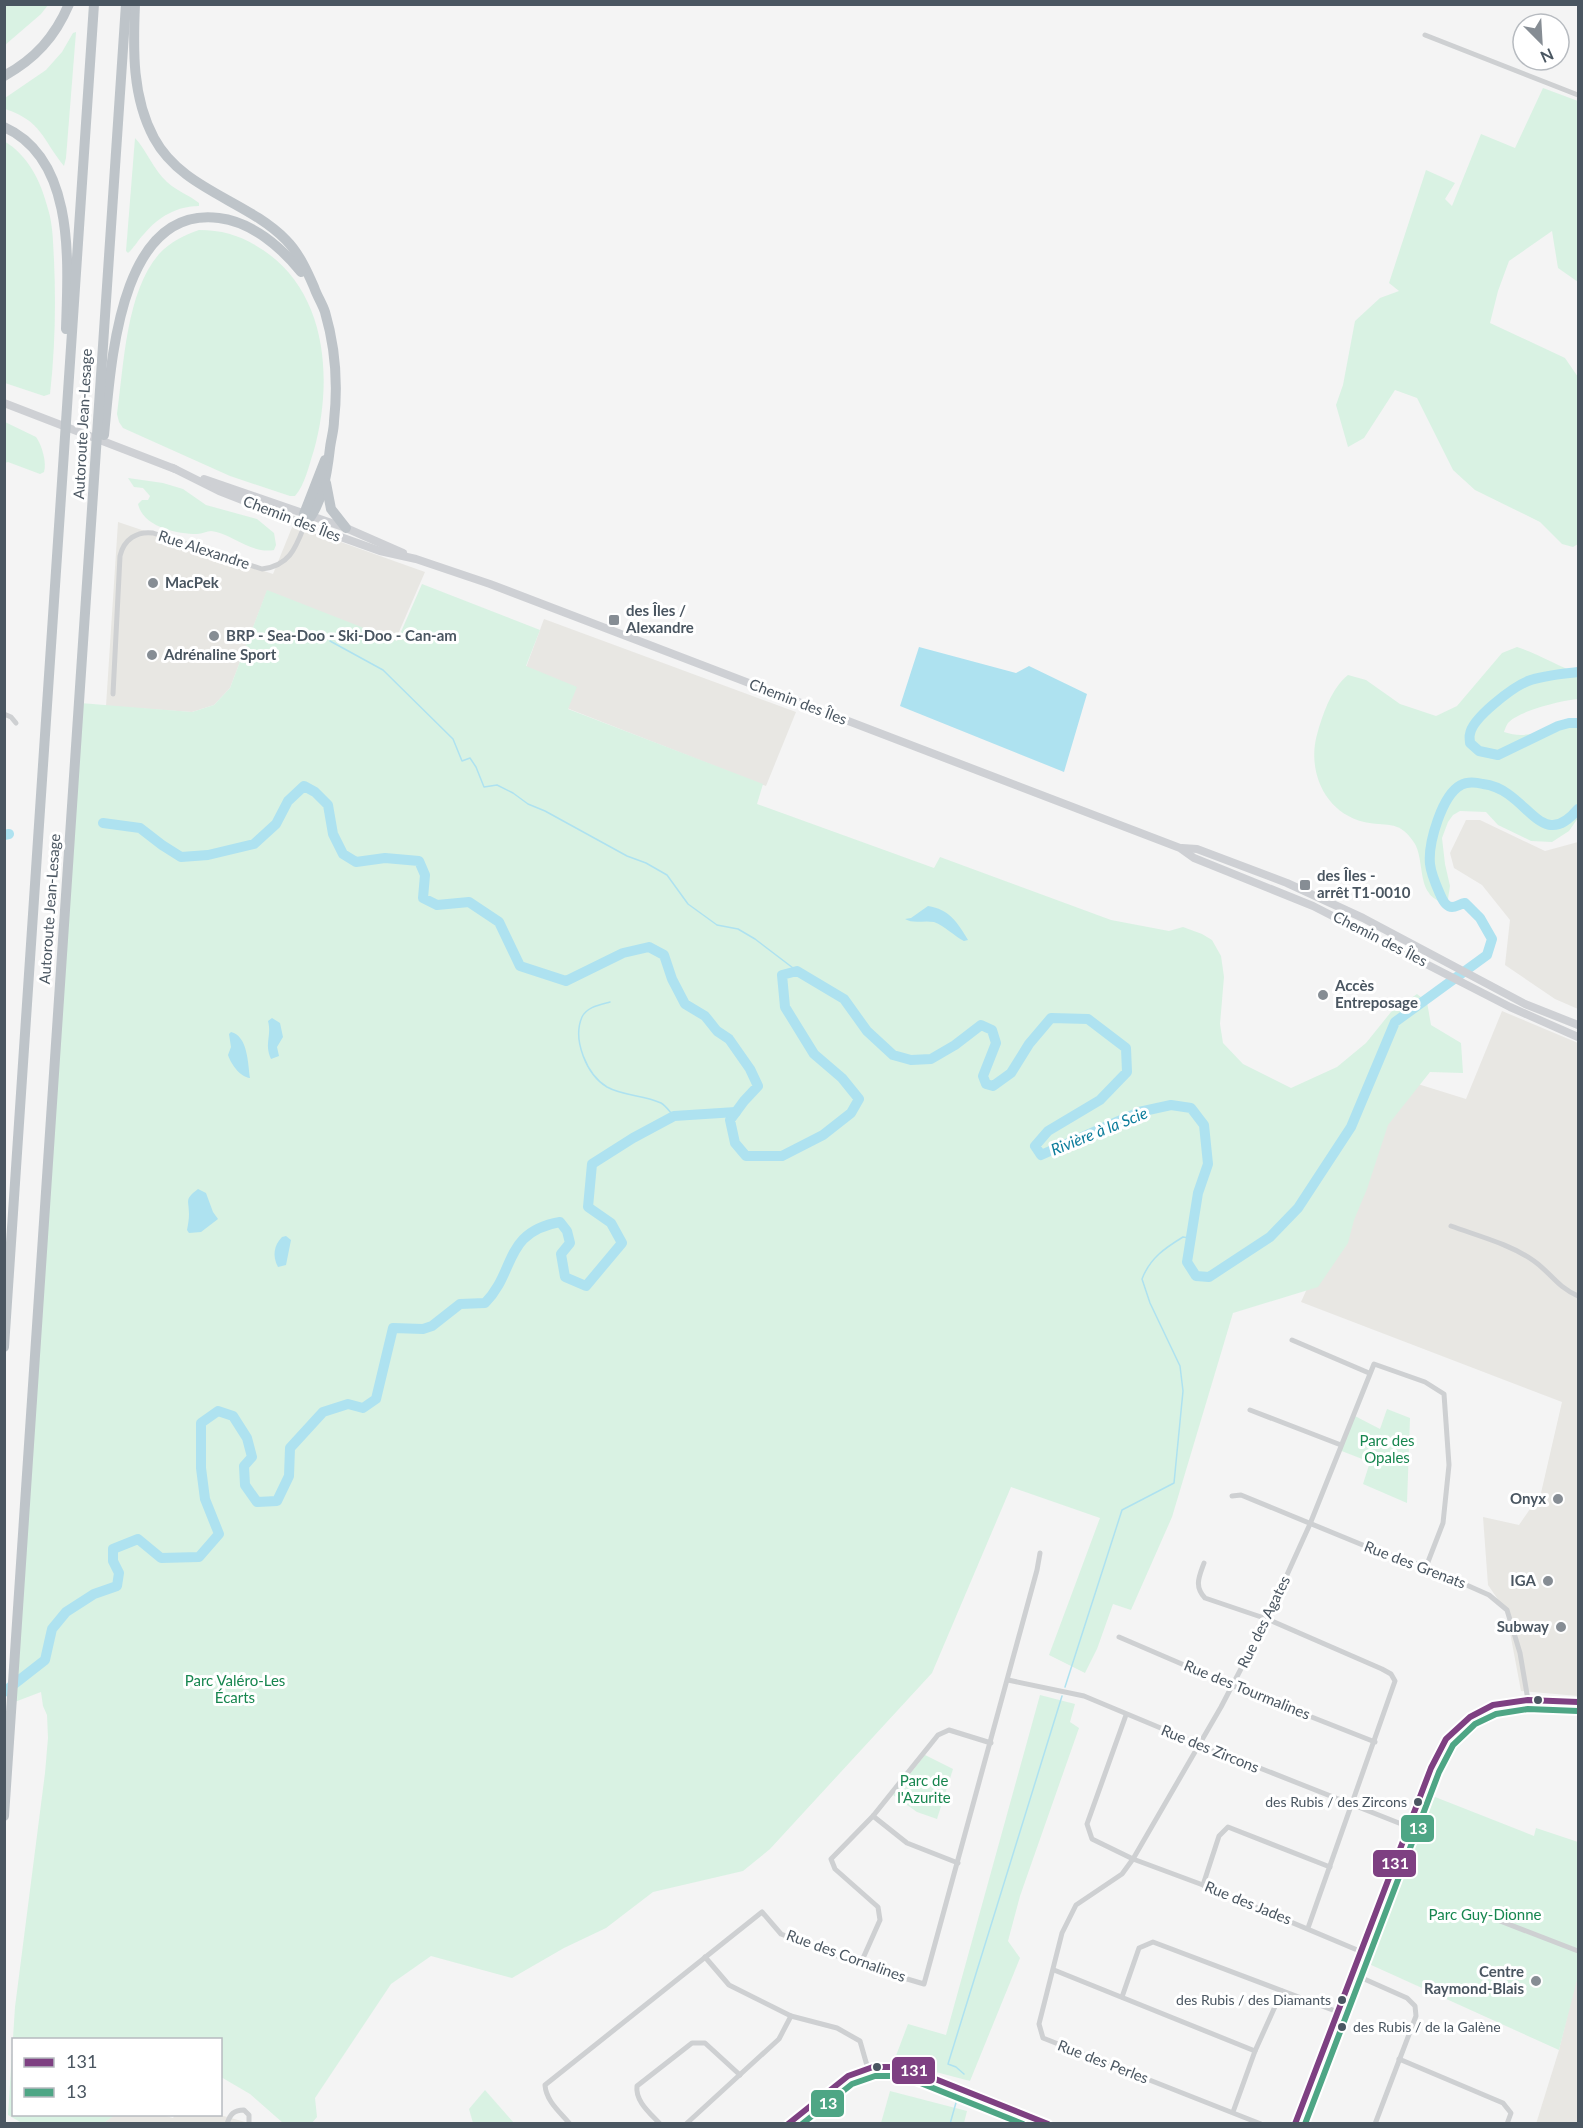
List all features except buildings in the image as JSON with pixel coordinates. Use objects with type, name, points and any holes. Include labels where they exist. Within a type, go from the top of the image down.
[{"type":"highway","points":[[4,76],[33,58],[48,43],[63,19],[69,4]]},
{"type":"highway","name":"Autoroute Jean-Lesage","points":[[4,1347],[94,4]]},
{"type":"highway","name":"Autoroute Jean-Lesage","points":[[4,1816],[126,4]]},
{"type":"highway","points":[[135,4],[135,73],[143,110],[155,139],[170,162],[194,180],[266,222],[288,242],[311,278],[325,314],[334,366],[334,420],[326,481],[332,509],[346,528]]},
{"type":"highway","points":[[4,127],[29,142],[43,158],[60,202],[65,227],[67,266],[63,397],[66,417]]},
{"type":"highway","points":[[93,506],[99,480],[124,302],[143,258],[162,235],[183,222],[206,216],[245,225],[270,240],[295,264],[313,286]]},
{"type":"highway","points":[[307,518],[330,449]]},
{"type":"highway","points":[[307,518],[326,481]]},
{"type":"main road","name":"Chemin des Îles","points":[[4,403],[307,518],[380,551],[416,559]]},
{"type":"main road","name":"Chemin des Îles","points":[[307,518],[346,528],[416,559],[572,614],[1180,848],[1194,858],[1323,910],[1510,1007],[1578,1037]]},
{"type":"main road","name":"Chemin des Îles","points":[[1180,848],[1197,849],[1287,883],[1363,918],[1525,1004],[1578,1025]]},
{"type":"street","points":[[1425,35],[1578,95]]},
{"type":"street","name":"Rue Alexandre","points":[[113,694],[120,556],[129,539],[138,534],[150,533],[262,569],[280,565],[289,558],[296,548],[307,518]]},
{"type":"street","points":[[4,714],[16,723]]},
{"type":"street","points":[[1451,1226],[1520,1253],[1535,1262],[1561,1287],[1578,1296]]},
{"type":"street","points":[[1292,1340],[1369,1373],[1374,1364],[1425,1382],[1444,1394],[1449,1465],[1443,1523],[1426,1567]]},
{"type":"street","name":"Rue des Agates","points":[[1133,1859],[1233,1686],[1267,1619],[1310,1524],[1369,1373]]},
{"type":"street","points":[[1251,1410],[1341,1445]]},
{"type":"street","name":"Rue des Grenats","points":[[1232,1496],[1241,1495],[1370,1548],[1426,1567],[1489,1595],[1507,1610],[1520,1653],[1528,1700]]},
{"type":"street","name":"Rue des Cornalines","points":[[570,2124],[549,2099],[545,2092],[545,2085],[762,1912],[781,1934],[860,1965],[924,1984],[1008,1680],[1040,1553]]},
{"type":"street","points":[[1204,1563],[1198,1581],[1198,1591],[1204,1599],[1267,1619],[1391,1674],[1395,1681],[1308,1928]]},
{"type":"street","name":"Rue des Tourmalines","points":[[1119,1637],[1233,1686],[1375,1742]]},
{"type":"street","name":"Rue des Zircons","points":[[1008,1680],[1084,1696],[1198,1744],[1409,1827]]},
{"type":"street","points":[[1295,2124],[1431,1768],[1446,1739],[1470,1717],[1493,1705],[1528,1700],[1578,1702]]},
{"type":"street","name":"Rue des Jades","points":[[1126,1714],[1087,1824],[1092,1839],[1133,1859],[1203,1885],[1362,1952]]},
{"type":"street","points":[[860,1965],[880,1920],[878,1907],[835,1869],[831,1859],[873,1816],[938,1735],[949,1730],[991,1743]]},
{"type":"street","points":[[873,1816],[907,1842],[958,1863]]},
{"type":"street","points":[[1203,1885],[1219,1836],[1228,1827],[1330,1867]]},
{"type":"street","name":"Rue des Perles","points":[[1133,1859],[1122,1874],[1076,1905],[1062,1933],[1039,2024],[1043,2038],[1262,2124]]},
{"type":"street","points":[[1495,1919],[1578,1951]]},
{"type":"street","points":[[1122,1997],[1139,1948],[1153,1942],[1338,2012]]},
{"type":"street","points":[[705,1957],[729,1985],[791,2016],[837,2028],[860,2041],[868,2069]]},
{"type":"street","points":[[1054,1970],[1255,2051]]},
{"type":"street","points":[[1353,1974],[1407,1998],[1415,2006],[1416,2016],[1375,2124]]},
{"type":"street","points":[[1233,2112],[1255,2051],[1282,1991]]},
{"type":"street","points":[[686,2124],[780,2039],[791,2016]]},
{"type":"street","points":[[660,2124],[640,2101],[636,2093],[636,2086],[692,2043],[705,2043],[740,2075]]},
{"type":"street","points":[[1400,2059],[1503,2103],[1511,2113],[1507,2124]]},
{"type":"street","points":[[787,2124],[794,2121],[848,2076],[868,2069],[905,2067],[1049,2124]]},
{"type":"street","points":[[227,2124],[236,2110],[244,2110],[249,2115],[249,2124]]},
{"type":"shaded area","points":[[118,522],[273,574],[293,525],[425,572],[395,641],[267,591],[230,688],[214,705],[192,712],[106,706]]},
{"type":"shaded area","points":[[544,619],[796,712],[766,786],[518,689]]},
{"type":"shaded area","points":[[1466,820],[1480,820],[1545,851],[1578,842],[1578,1009],[1555,999],[1505,965],[1510,920],[1482,885],[1454,868],[1450,853]]},
{"type":"shaded area","points":[[1502,1011],[1578,1043],[1578,1696],[1521,1691],[1506,1611],[1488,1585],[1483,1517],[1519,1525],[1541,1493],[1562,1402],[1301,1302],[1365,1160],[1405,1080],[1466,1099]]},
{"type":"shaded area","points":[[1577,1976],[1578,2123],[1536,2124],[1559,2050]]},
{"type":"shaded area","points":[[112,2116],[173,2118],[174,2116],[222,2116],[249,2123],[102,2124]]},
{"type":"green space","points":[[5,4],[48,5],[41,14],[5,45]]},
{"type":"green space","points":[[76,32],[64,166],[34,125],[27,119],[5,109],[5,98],[46,70]]},
{"type":"green space","points":[[1543,88],[1578,101],[1578,282],[1558,268],[1552,231],[1509,261],[1490,323],[1565,358],[1578,377],[1578,544],[1573,547],[1562,544],[1540,522],[1475,490],[1453,470],[1417,398],[1395,390],[1364,438],[1348,447],[1336,405],[1343,385],[1355,321],[1380,298],[1399,291],[1389,283],[1426,170],[1455,183],[1445,199],[1452,206],[1481,134],[1515,148]]},
{"type":"green space","points":[[135,138],[162,177],[199,203],[199,206],[176,210],[162,218],[149,228],[128,253],[126,251]]},
{"type":"green space","points":[[4,141],[20,154],[33,170],[42,189],[51,221],[55,277],[54,344],[50,394],[44,396],[5,383]]},
{"type":"green space","points":[[199,230],[232,235],[263,250],[285,268],[301,290],[313,314],[320,341],[323,396],[314,450],[304,481],[295,496],[230,476],[123,428],[119,422],[117,414],[128,330],[140,288],[148,270],[163,250],[178,239]]},
{"type":"green space","points":[[5,422],[36,437],[43,454],[44,472],[40,474],[8,462],[5,463]]},
{"type":"green space","points":[[128,478],[163,483],[183,489],[206,505],[257,519],[274,533],[276,545],[274,550],[257,549],[211,531],[197,534],[180,533],[162,528],[141,512],[138,504],[142,500],[148,500],[150,496],[143,488],[134,487]]},
{"type":"green space","name":"Parc Valéro-Les Écarts","points":[[422,584],[540,630],[526,666],[577,687],[568,709],[763,784],[757,804],[934,868],[940,857],[1111,920],[1169,931],[1183,927],[1202,934],[1212,940],[1221,956],[1224,977],[1220,1024],[1223,1043],[1243,1064],[1291,1088],[1337,1067],[1366,1043],[1391,1012],[1417,994],[1427,1002],[1431,1025],[1461,1043],[1463,1073],[1430,1072],[1388,1125],[1348,1243],[1318,1287],[1233,1313],[1172,1517],[1131,1610],[1113,1604],[1097,1649],[1085,1673],[1049,1655],[1100,1518],[1011,1487],[932,1673],[770,1849],[743,1871],[653,1892],[606,1928],[564,1948],[512,1978],[431,1956],[391,1984],[315,2098],[317,2117],[312,2123],[283,2123],[250,2094],[222,2078],[222,2038],[13,2038],[48,1738],[47,1715],[41,1692],[12,1703],[80,703],[192,712],[214,705],[230,688],[267,590],[397,641]]},
{"type":"green space","points":[[1517,647],[1578,673],[1578,699],[1562,701],[1521,714],[1508,723],[1504,732],[1524,735],[1568,726],[1578,727],[1578,818],[1569,831],[1552,842],[1531,841],[1498,825],[1486,812],[1460,811],[1453,815],[1442,838],[1450,886],[1448,899],[1440,902],[1431,896],[1426,888],[1416,846],[1402,829],[1350,817],[1328,799],[1316,773],[1314,759],[1318,731],[1333,693],[1348,675],[1366,680],[1400,704],[1436,716],[1457,706],[1502,653]]},
{"type":"green space","name":"Parc des Opales","points":[[1387,1409],[1410,1418],[1407,1503],[1363,1484],[1370,1462],[1339,1450],[1353,1415],[1380,1429]]},
{"type":"green space","points":[[1040,1695],[1075,1704],[1070,1722],[1079,1728],[1020,1896],[1008,1941],[1020,1958],[970,2081],[894,2061],[908,2024],[946,2035]]},
{"type":"green space","name":"Parc de l'Azurite","points":[[925,1755],[953,1769],[937,1819],[917,1812],[893,1795]]},
{"type":"green space","name":"Parc Guy-Dionne","points":[[1430,1795],[1534,1836],[1536,1828],[1578,1842],[1578,1976],[1559,2050],[1369,1964]]},
{"type":"green space","points":[[12,2053],[12,2116],[114,2116],[102,2124],[22,2123],[8,2115]]},
{"type":"green space","points":[[485,2090],[514,2123],[473,2123],[469,2109]]},
{"type":"green space","points":[[890,2091],[967,2111],[964,2123],[881,2123]]},
{"type":"water","points":[[919,647],[1016,673],[1029,666],[1087,694],[1064,772],[900,706]]},
{"type":"water","points":[[928,906],[947,914],[968,940],[964,941],[934,922],[905,919],[911,918]]},
{"type":"water","points":[[272,1018],[280,1023],[283,1037],[277,1047],[279,1056],[271,1059],[268,1048],[268,1021]]},
{"type":"water","points":[[231,1032],[241,1039],[244,1045],[250,1078],[239,1073],[229,1059],[231,1047],[229,1034]]},
{"type":"water","points":[[198,1189],[206,1193],[218,1219],[201,1232],[189,1233],[187,1230],[188,1200]]},
{"type":"water","points":[[286,1236],[291,1240],[286,1265],[278,1267],[275,1259],[276,1247],[282,1237]]},
{"type":"waterway","points":[[330,641],[383,670],[453,739],[462,761],[470,758],[484,787],[497,785],[528,804],[667,875],[688,904],[717,925],[738,929],[755,939],[797,971]]},
{"type":"waterway","name":"Rivière à la Scie","points":[[1578,672],[1553,675],[1521,684],[1494,704],[1478,720],[1472,727],[1470,743],[1479,751],[1498,755],[1558,726],[1578,723]]},
{"type":"waterway","name":"Rivière à la Scie","points":[[103,823],[140,828],[181,857],[208,855],[254,844],[276,824],[288,801],[304,786],[315,792],[328,805],[333,834],[343,854],[356,862],[385,858],[419,861],[425,875],[423,898],[437,905],[469,902],[499,922],[520,966],[566,981],[623,953],[649,947],[664,955],[672,979],[685,1004],[705,1016],[717,1031],[729,1039],[750,1069],[758,1086],[730,1120],[735,1143],[746,1156],[782,1156],[823,1135],[851,1113],[859,1099],[842,1078],[814,1054],[785,1007],[782,975],[797,971],[844,999],[867,1031],[893,1055],[911,1060],[931,1059],[955,1045],[981,1025],[992,1030],[996,1043],[983,1076],[986,1084],[993,1086],[1011,1073],[1029,1044],[1051,1018],[1088,1019],[1126,1048],[1127,1072],[1100,1100],[1048,1131],[1035,1146],[1041,1155],[1139,1112],[1171,1105],[1191,1108],[1204,1125],[1208,1164],[1198,1193],[1187,1262],[1196,1276],[1209,1277],[1270,1237],[1298,1208],[1351,1127],[1395,1022],[1487,955],[1492,939],[1480,918],[1465,903],[1452,907],[1446,904],[1431,868],[1430,855],[1434,832],[1442,809],[1454,790],[1469,782],[1493,786],[1508,794],[1542,822],[1550,825],[1567,819],[1578,809]]},
{"type":"waterway","name":"Rivière à la Scie","points":[[4,835],[9,834]]},
{"type":"waterway","points":[[610,1002],[590,1009],[582,1017],[579,1026],[580,1046],[588,1066],[607,1087],[661,1103],[674,1116]]},
{"type":"waterway","points":[[4,1692],[45,1660],[52,1629],[66,1612],[94,1594],[117,1586],[119,1573],[113,1561],[113,1549],[138,1539],[161,1558],[199,1557],[219,1534],[205,1499],[201,1468],[201,1423],[218,1411],[233,1416],[247,1438],[252,1457],[244,1466],[245,1485],[257,1502],[277,1501],[289,1476],[290,1448],[323,1412],[348,1404],[363,1408],[376,1399],[393,1328],[423,1329],[432,1326],[460,1304],[485,1303],[502,1279],[519,1244],[542,1227],[560,1222],[567,1231],[570,1243],[561,1254],[565,1277],[586,1286],[622,1243],[611,1223],[588,1207],[592,1164],[674,1116],[736,1112]]},
{"type":"waterway","points":[[1065,1687],[1122,1510],[1174,1483],[1183,1391],[1180,1366],[1150,1303],[1142,1279],[1149,1265],[1159,1254],[1183,1237],[1189,1238]]},
{"type":"waterway","points":[[964,2074],[948,2064],[1062,1696]]},
{"type":"waterway","points":[[950,2124],[957,2099]]},
{"type":"transit line","name":"131","points":[[1295,2124],[1431,1768],[1446,1739],[1470,1717],[1493,1705],[1528,1700],[1578,1702]]},
{"type":"transit line","name":"13","points":[[1305,2124],[1439,1772],[1453,1745],[1475,1724],[1496,1714],[1528,1709],[1578,1711]]},
{"type":"transit line","name":"131","points":[[788,2124],[848,2076],[873,2067],[905,2067],[1048,2124]]},
{"type":"transit line","name":"13","points":[[802,2124],[852,2084],[875,2076],[903,2076],[1023,2124]]},
{"type":"place","name":"MacPek","points":[[153,583]]},
{"type":"place","name":"des Îles / Alexandre","points":[[614,620]]},
{"type":"place","name":"BRP - Sea-Doo - Ski-Doo - Can-am","points":[[214,636]]},
{"type":"place","name":"Adrénaline Sport","points":[[152,655]]},
{"type":"place","name":"des Îles - arrêt T1-0010","points":[[1305,885]]},
{"type":"place","name":"Accès Entreposage","points":[[1323,995]]},
{"type":"place","name":"Onyx","points":[[1558,1499]]},
{"type":"place","name":"IGA","points":[[1548,1581]]},
{"type":"place","name":"Subway","points":[[1561,1627]]},
{"type":"place","name":"des Rubis / des Zircons","points":[[1418,1802]]},
{"type":"place","name":"Centre Raymond-Blais","points":[[1536,1981]]},
{"type":"place","name":"des Rubis / des Diamants","points":[[1342,2000]]},
{"type":"place","name":"des Rubis / de la Galène","points":[[1342,2027]]}]
